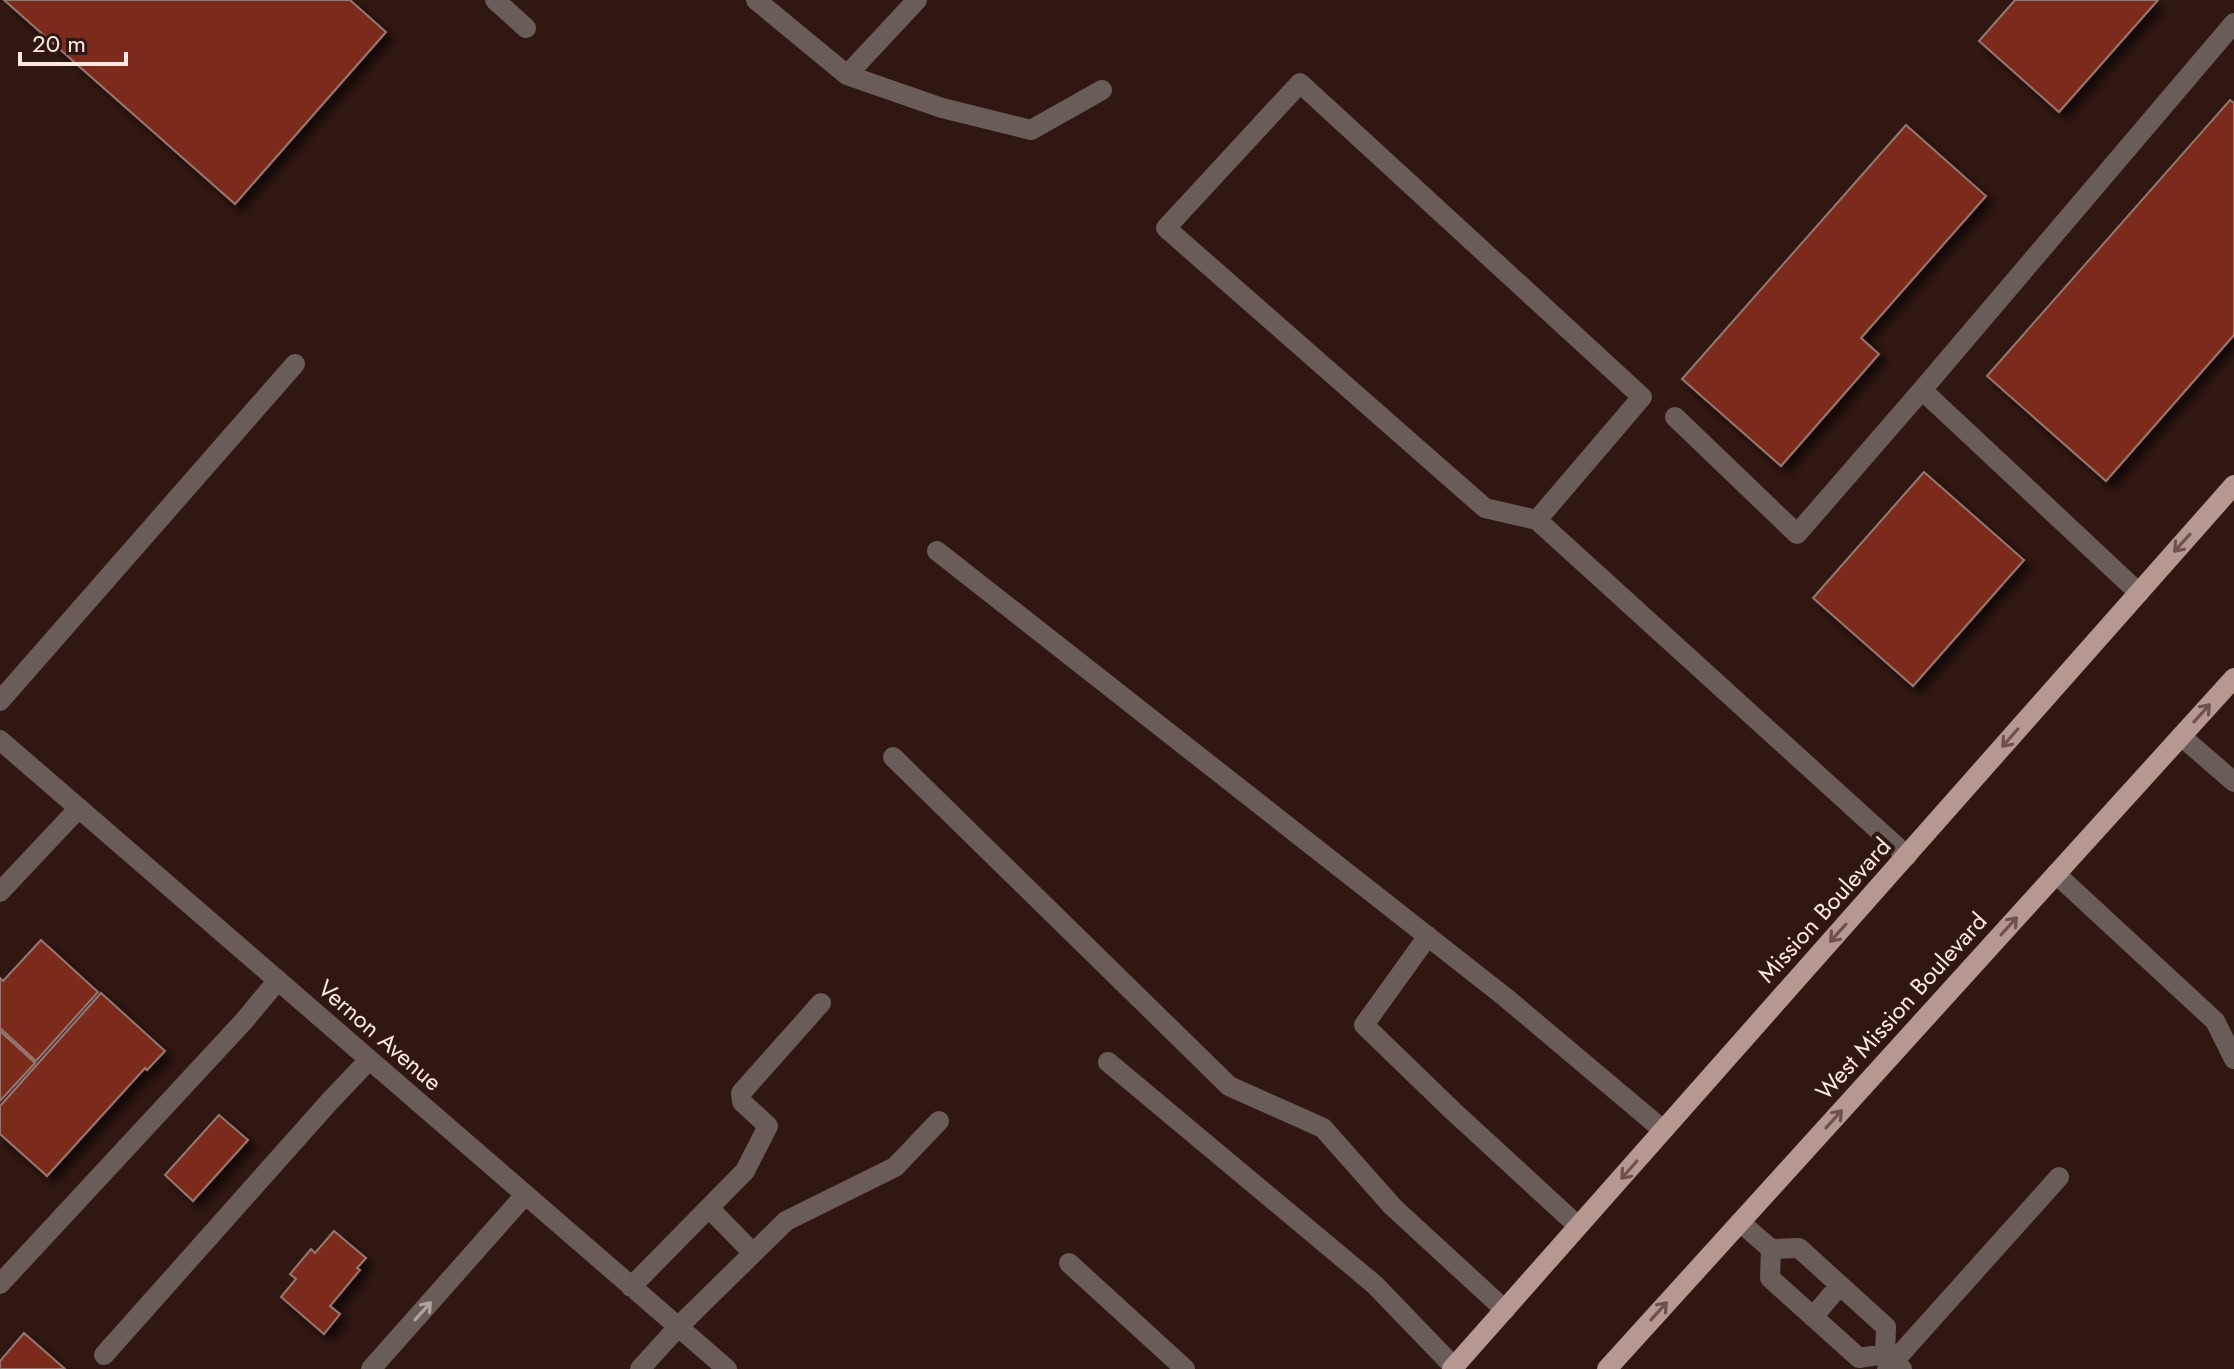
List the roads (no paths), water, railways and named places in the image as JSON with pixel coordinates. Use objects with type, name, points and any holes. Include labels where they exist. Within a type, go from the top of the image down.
[{"type":"main road","name":"Mission Boulevard","points":[[1453,1368],[2234,485]]},
{"type":"main road","name":"West Mission Boulevard","points":[[1607,1369],[2234,678]]},
{"type":"street","points":[[495,0],[526,28]]},
{"type":"street","points":[[756,0],[847,75],[942,108],[1031,130],[1102,90]]},
{"type":"street","points":[[847,75],[917,0]]},
{"type":"street","points":[[1675,417],[1797,534],[2234,23]]},
{"type":"street","points":[[1537,520],[1642,397],[1300,83],[1166,228],[1485,508],[1537,520],[1907,856]]},
{"type":"street","points":[[0,701],[295,364]]},
{"type":"street","points":[[1922,390],[2139,593]]},
{"type":"street","points":[[937,551],[1505,997],[1663,1130]]},
{"type":"street","points":[[2181,736],[2234,782]]},
{"type":"street","name":"Vernon Avenue","points":[[0,740],[727,1369]]},
{"type":"street","points":[[893,757],[1229,1086],[1323,1128],[1393,1207],[1505,1310]]},
{"type":"street","points":[[0,892],[79,808]]},
{"type":"street","points":[[2056,874],[2215,1021],[2234,1059]]},
{"type":"street","points":[[1428,936],[1364,1025],[1578,1226]]},
{"type":"street","points":[[0,1284],[244,1021],[278,980]]},
{"type":"street","points":[[631,1287],[745,1171],[768,1126],[742,1102],[741,1093],[821,1003]]},
{"type":"street","points":[[104,1355],[369,1060]]},
{"type":"street","points":[[1108,1062],[1375,1285],[1453,1368]]},
{"type":"street","points":[[640,1369],[678,1327],[786,1221],[895,1167],[939,1121]]},
{"type":"street","points":[[1892,1363],[2059,1177]]},
{"type":"street","points":[[371,1369],[525,1195]]},
{"type":"street","points":[[709,1208],[753,1253]]},
{"type":"street","points":[[1740,1222],[1771,1249],[1799,1248],[1886,1327],[1892,1363]]},
{"type":"street","points":[[1771,1249],[1770,1278],[1859,1358],[1892,1363]]},
{"type":"street","points":[[1069,1263],[1185,1369]]},
{"type":"street","points":[[1813,1317],[1840,1285]]}]
